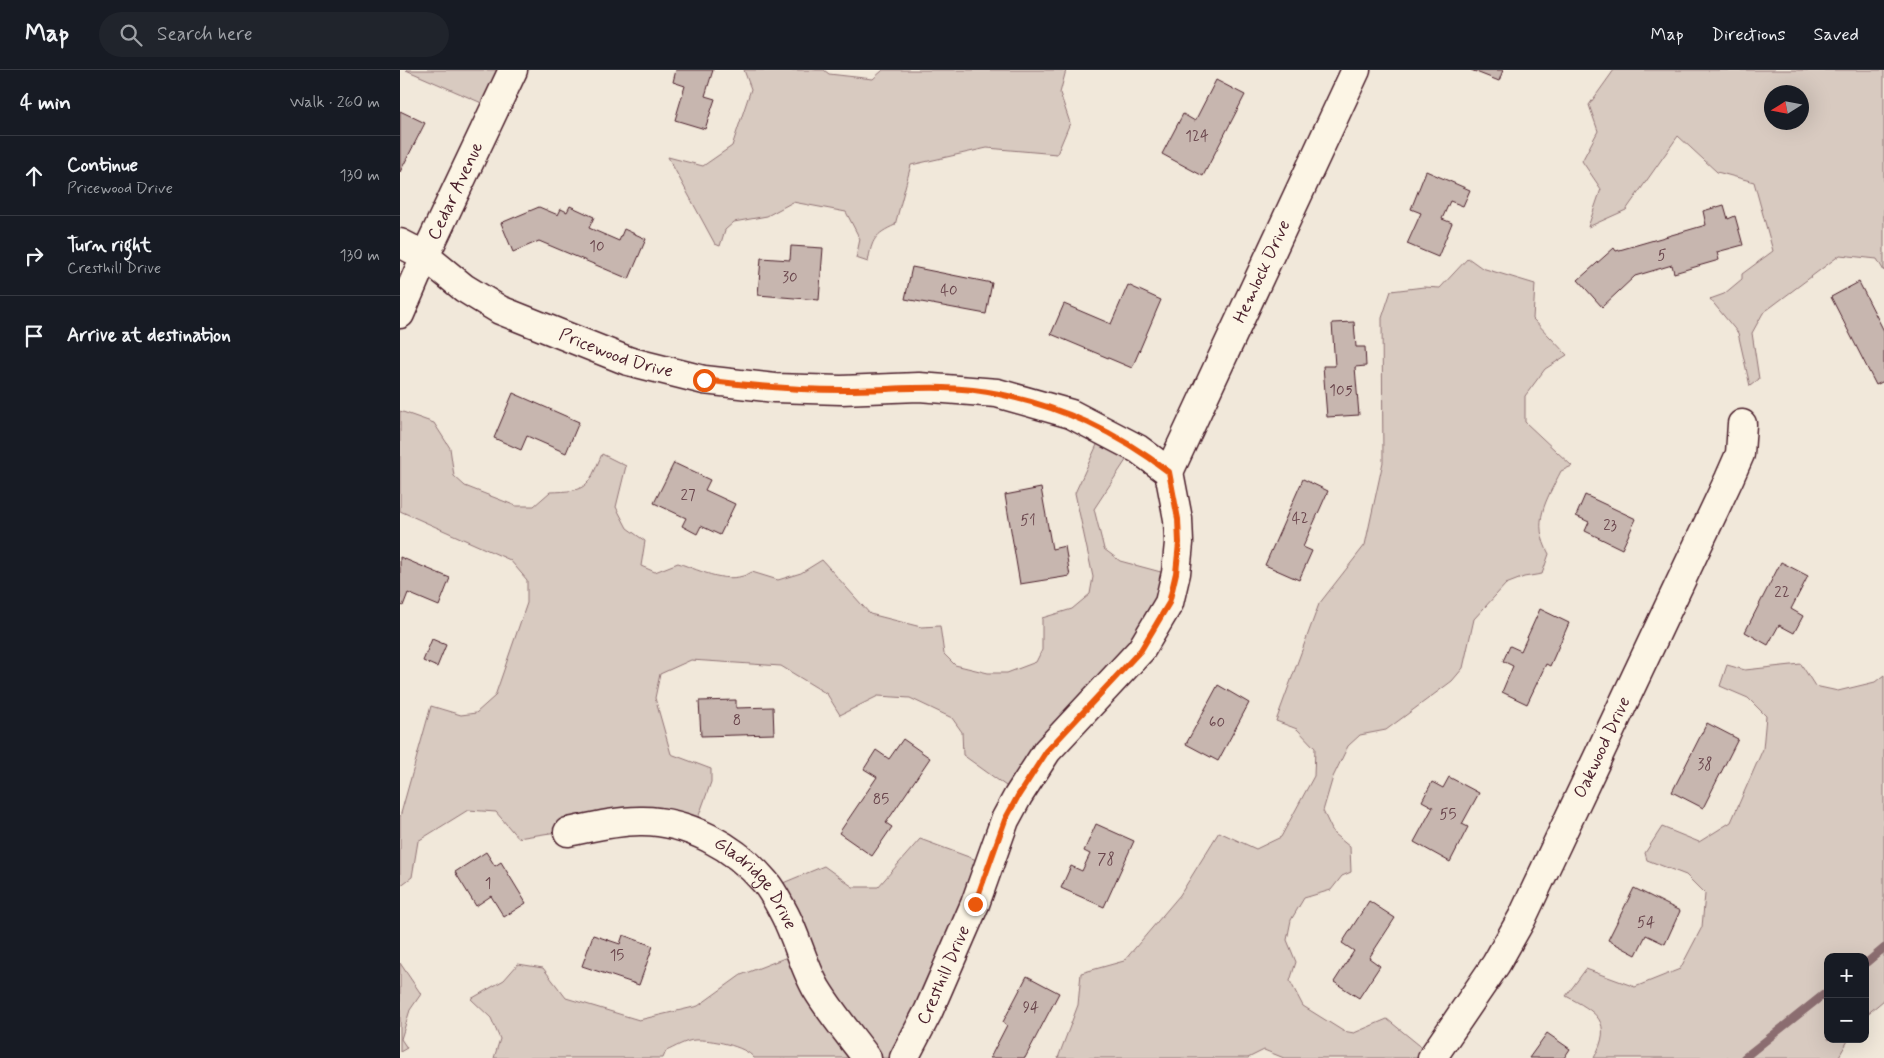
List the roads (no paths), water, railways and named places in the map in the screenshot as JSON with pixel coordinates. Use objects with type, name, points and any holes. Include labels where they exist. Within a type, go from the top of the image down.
[{"type":"street","name":"Cedar Avenue","points":[[400,314],[425,256],[513,70]]},
{"type":"street","name":"Hemlock Drive","points":[[1169,472],[1356,70]]},
{"type":"street","name":"Pricewood Drive","points":[[400,243],[425,256],[464,288],[500,310],[628,361],[704,380],[775,388],[841,390],[919,387],[997,394],[1071,414],[1138,449],[1169,472]]},
{"type":"street","name":"Oakwood Drive","points":[[1432,1058],[1496,964],[1522,918],[1729,479],[1740,454],[1742,424]]},
{"type":"street","name":"Cresthill Drive","points":[[904,1058],[928,1012],[975,904],[1005,820],[1018,796],[1047,751],[1141,650],[1169,603],[1176,573],[1179,543],[1178,519],[1169,472]]},
{"type":"street","name":"Gladridge Drive","points":[[568,832],[639,820],[659,822],[695,832],[747,863],[767,883],[785,916],[815,986],[836,1020],[867,1058]]},
{"type":"waterway","points":[[1869,961],[1884,948]]},
{"type":"waterway","points":[[1744,1058],[1824,994]]}]
